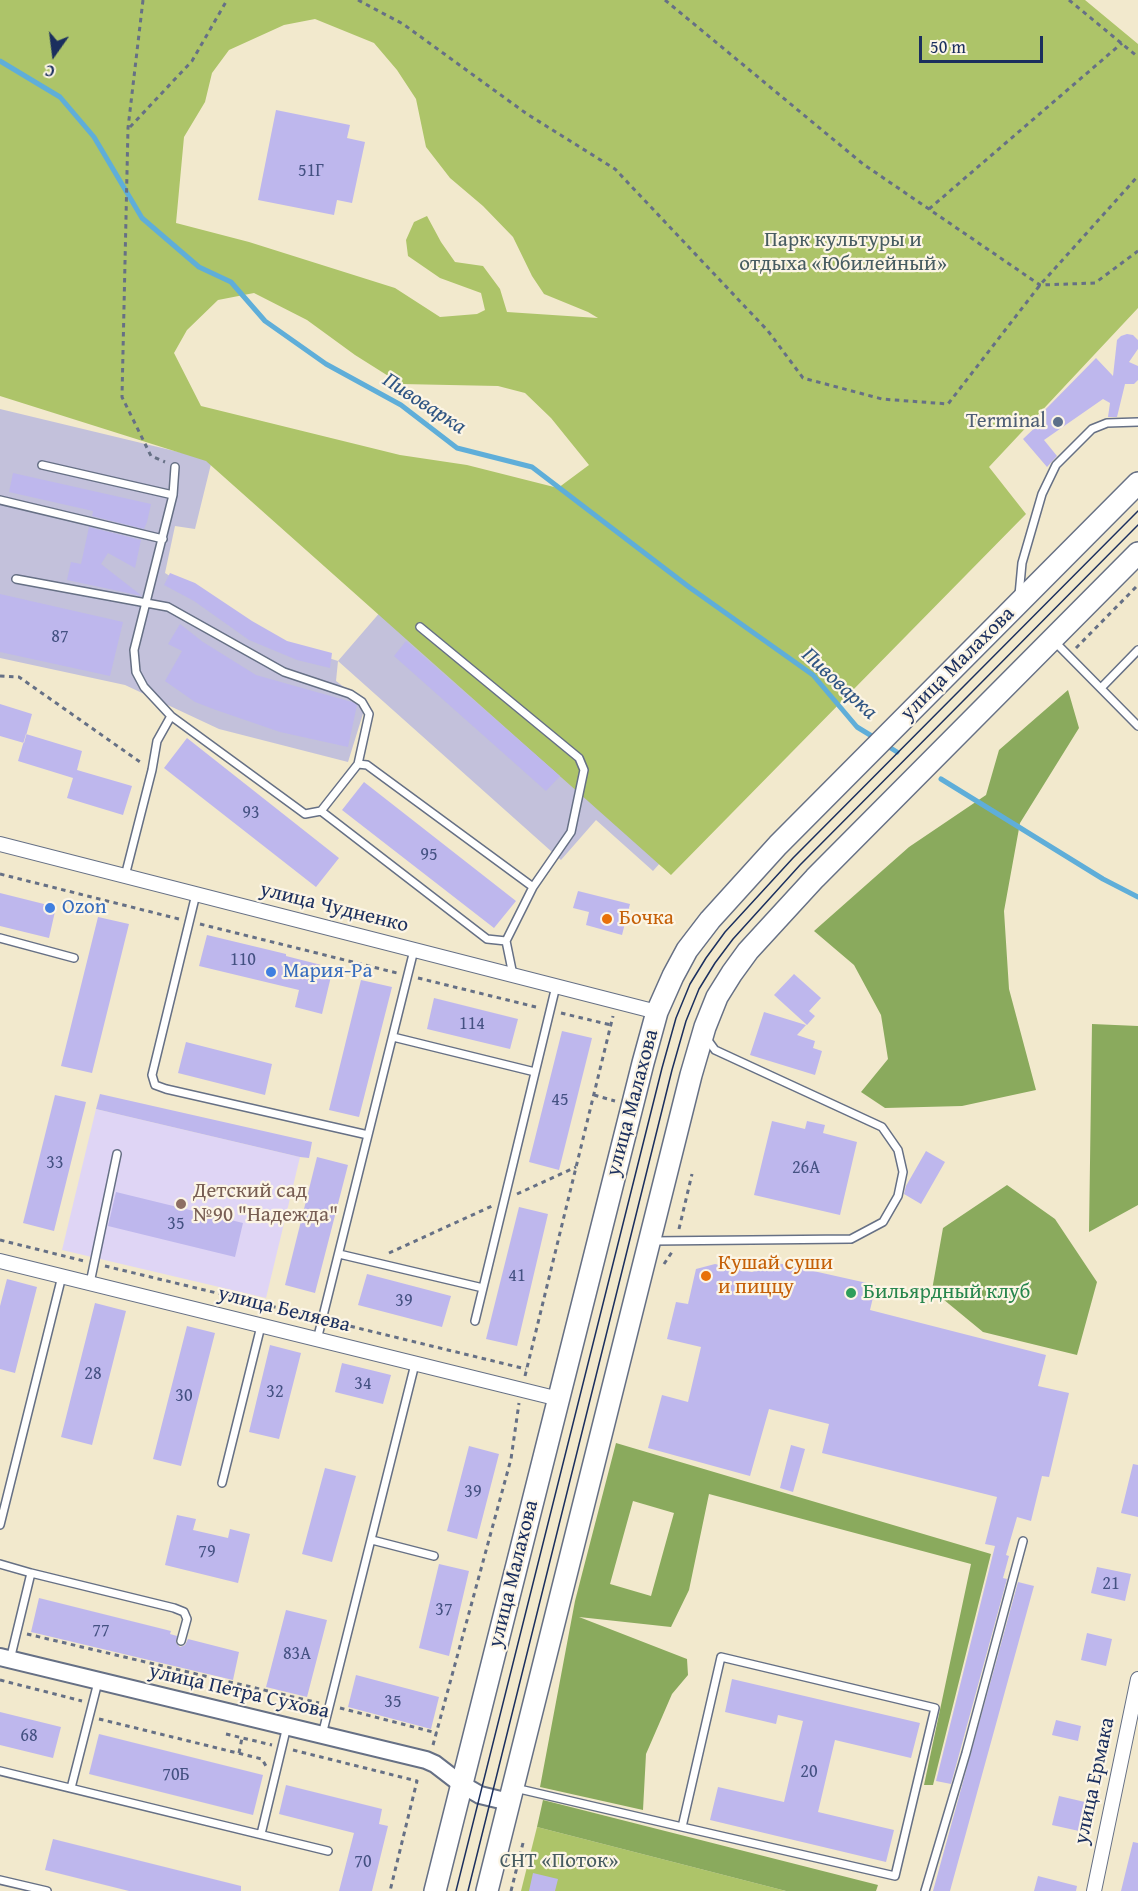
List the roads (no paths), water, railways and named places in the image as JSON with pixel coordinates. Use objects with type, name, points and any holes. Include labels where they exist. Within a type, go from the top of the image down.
[{"type":"main road","name":"улица Малахова","points":[[435,1891],[640,1073],[657,1012],[673,976],[687,950],[724,904],[778,845],[1138,483]]},
{"type":"main road","points":[[487,1891],[705,1027],[717,997],[732,973],[770,927],[815,879],[1138,553]]},
{"type":"street","name":"улица Чудненко","points":[[0,844],[657,1012]]},
{"type":"street","name":"улица Беляева","points":[[0,1261],[559,1399]]},
{"type":"street","name":"улица Петра Сухова","points":[[5,1658],[426,1760],[480,1795],[511,1795]]},
{"type":"street","name":"улица Ермака","points":[[1094,1891],[1138,1679]]},
{"type":"lane","points":[[1019,603],[1022,563],[1042,494],[1056,465],[1092,429],[1107,423],[1138,422]]},
{"type":"lane","points":[[42,465],[173,495]]},
{"type":"lane","points":[[16,579],[146,604],[168,607],[284,672],[350,694],[362,702],[369,714],[358,764],[321,811],[305,814],[171,716],[144,687],[136,672],[134,650],[146,604],[163,539],[173,495],[174,467]]},
{"type":"lane","points":[[0,500],[163,539]]},
{"type":"lane","points":[[420,627],[579,758],[584,770],[571,832],[533,887],[506,941],[513,975]]},
{"type":"lane","points":[[1053,639],[1138,726]]},
{"type":"lane","points":[[1101,688],[1138,650]]},
{"type":"lane","points":[[125,876],[152,770],[157,741],[171,716]]},
{"type":"lane","points":[[358,764],[367,765],[533,887]]},
{"type":"lane","points":[[321,811],[487,939],[506,941]]},
{"type":"lane","points":[[196,894],[152,1075],[155,1084],[166,1089],[368,1135]]},
{"type":"lane","points":[[0,938],[74,958]]},
{"type":"lane","points":[[317,1340],[414,950]]},
{"type":"lane","points":[[475,1320],[556,987]]},
{"type":"lane","points":[[650,1241],[850,1239],[883,1222],[898,1196],[903,1172],[898,1150],[882,1127],[715,1050],[707,1039],[705,1027]]},
{"type":"lane","points":[[393,1037],[535,1072]]},
{"type":"lane","points":[[90,1283],[117,1154]]},
{"type":"lane","points":[[339,1254],[483,1288]]},
{"type":"lane","points":[[0,1525],[62,1276]]},
{"type":"lane","points":[[222,1483],[261,1326]]},
{"type":"lane","points":[[322,1735],[415,1364]]},
{"type":"lane","points":[[372,1540],[434,1556]]},
{"type":"lane","points":[[925,1891],[966,1753],[1023,1541]]},
{"type":"lane","points":[[0,1564],[184,1612],[187,1619],[181,1641]]},
{"type":"lane","points":[[5,1658],[17,1632],[31,1573]]},
{"type":"lane","points":[[511,1795],[682,1827],[894,1876],[935,1708],[722,1657],[682,1827]]},
{"type":"lane","points":[[71,1788],[98,1682]]},
{"type":"lane","points":[[261,1834],[287,1726]]},
{"type":"lane","points":[[0,1771],[328,1851]]},
{"type":"lane","points":[[0,1880],[46,1891]]},
{"type":"waterway","name":"Пивоварка","points":[[0,61],[60,97],[94,137],[142,218],[199,267],[231,282],[265,321],[326,364],[401,405],[457,448],[532,467],[689,587],[813,675],[857,727],[875,738]]},
{"type":"waterway","name":"Пивоварка","points":[[886,745],[897,752]]},
{"type":"waterway","name":"Пивоварка","points":[[941,779],[1103,879],[1138,897]]},
{"type":"tram line","points":[[456,1891],[662,1068],[676,1018],[690,984],[725,932],[793,858],[1138,511]]},
{"type":"tram line","points":[[468,1891],[672,1070],[686,1021],[699,989],[733,939],[800,865],[1138,525]]},
{"type":"place","name":"Terminal","points":[[1058,422]]},
{"type":"place","name":"Ozon","points":[[50,908]]},
{"type":"place","name":"Бочка","points":[[607,919]]},
{"type":"place","name":"Мария-Ра","points":[[271,972]]},
{"type":"place","name":"Детский сад №90 \"Надежда\"","points":[[181,1204]]},
{"type":"place","name":"Кушай суши и пиццу","points":[[706,1276]]},
{"type":"place","name":"Бильярдный клуб","points":[[851,1293]]},
{"type":"park label","name":"Парк культуры и отдыха «Юбилейный»","points":[[843,253]]},
{"type":"park label","name":"СНТ «Поток»","points":[[559,1862]]}]
